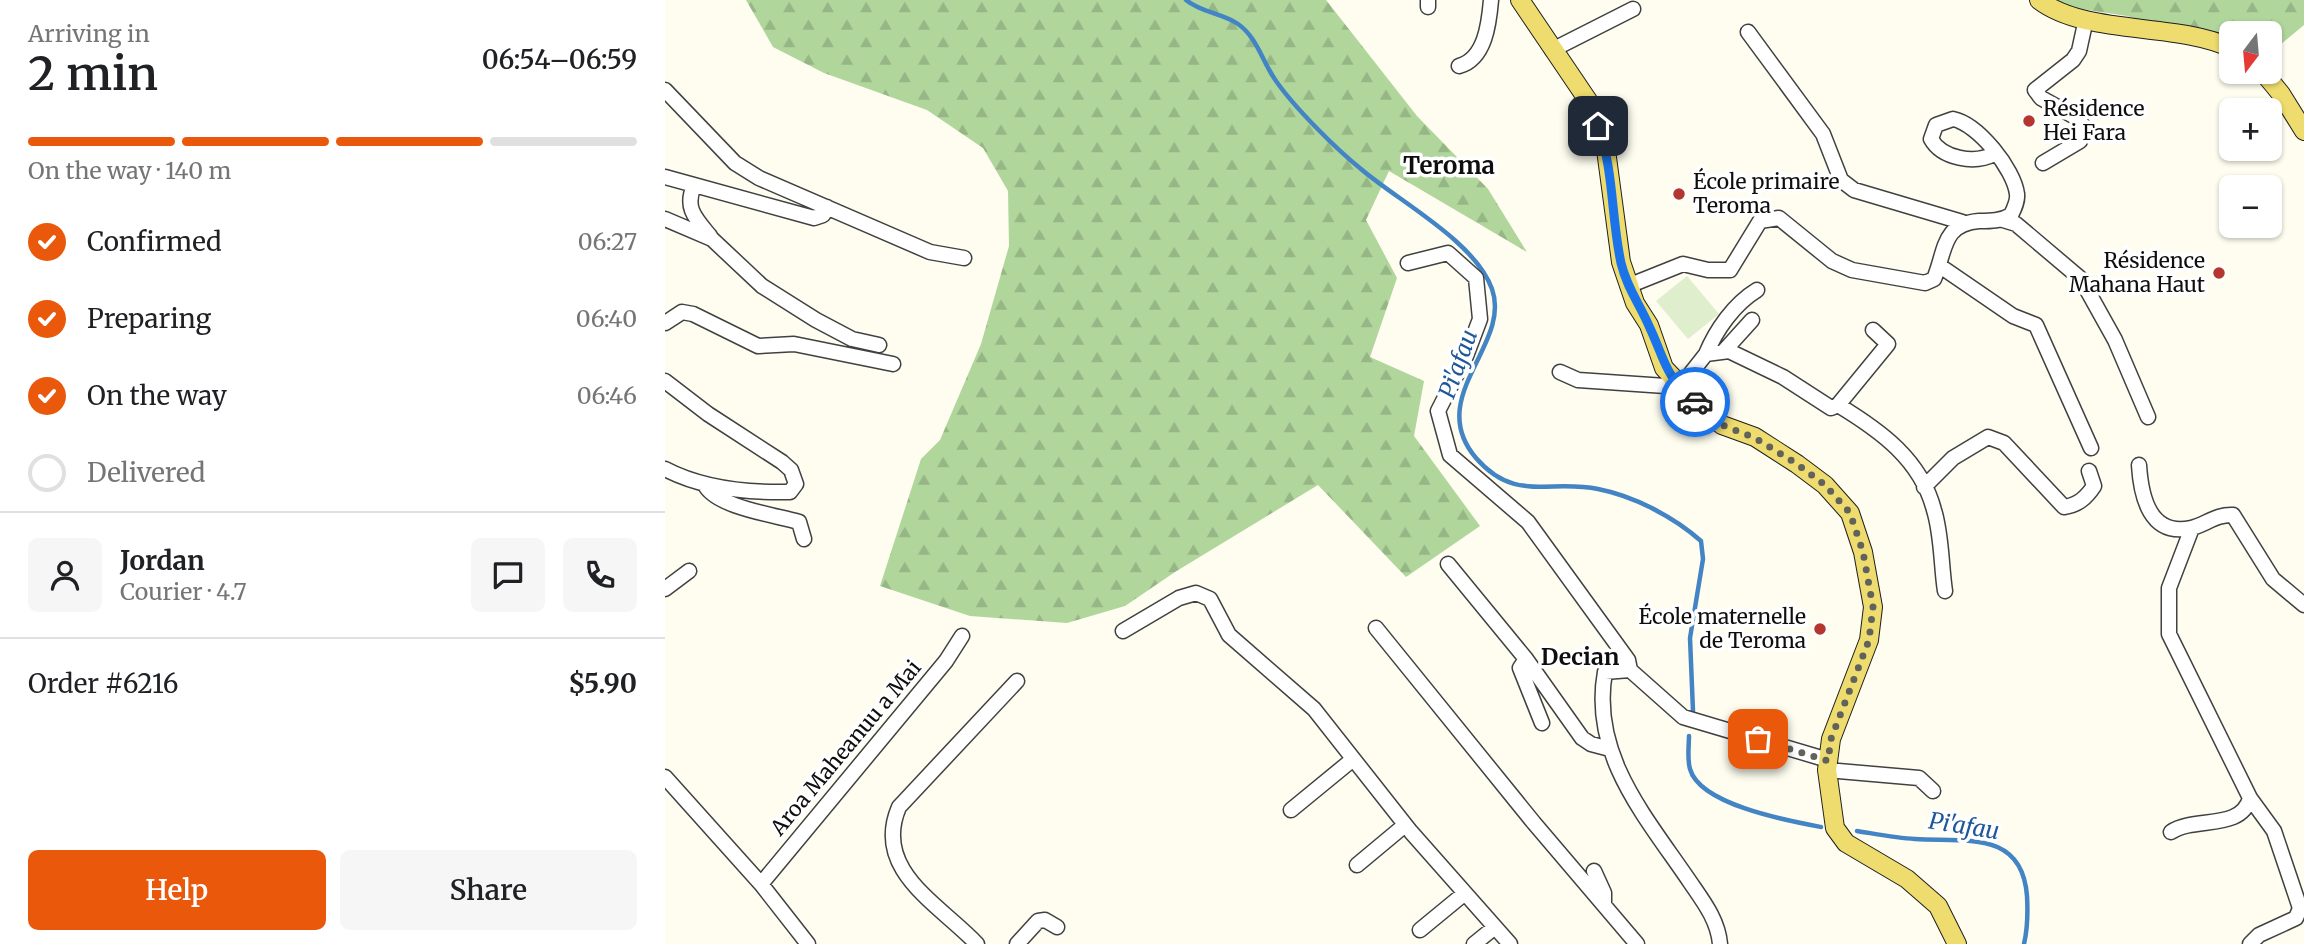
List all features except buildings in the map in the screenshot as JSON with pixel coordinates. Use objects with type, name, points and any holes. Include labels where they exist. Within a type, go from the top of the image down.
[{"type":"main road","points":[[1520,0],[1589,102],[1607,150],[1621,262],[1628,286],[1649,325],[1664,368],[1680,387],[1722,425],[1755,438],[1797,464],[1825,485],[1850,513],[1863,552],[1873,607],[1869,640],[1831,739],[1827,765],[1835,828],[1846,843],[1907,879],[1938,906],[1957,944]]},
{"type":"main road","points":[[2039,0],[2086,19],[2204,39],[2219,44]]},
{"type":"main road","points":[[2273,84],[2304,131]]},
{"type":"street","points":[[1459,66],[1469,63],[1479,51],[1491,0]]},
{"type":"street","points":[[1552,50],[1633,9]]},
{"type":"street","points":[[2043,163],[2080,141],[2083,132],[2079,119],[2041,98],[2035,90],[2073,60],[2079,51],[2086,19]]},
{"type":"street","points":[[1748,32],[1823,134],[1841,180],[1854,190],[1962,222],[2003,220],[2016,225],[2081,279],[2115,340],[2148,417]]},
{"type":"street","points":[[665,90],[735,163],[759,178],[930,252],[964,258]]},
{"type":"street","points":[[1994,154],[2011,177],[2017,194],[2011,215],[2003,220]]},
{"type":"street","points":[[665,177],[814,219],[823,215],[827,207]]},
{"type":"street","points":[[694,186],[688,199],[691,212],[712,239],[762,286],[852,339],[879,345]]},
{"type":"street","points":[[1628,286],[1683,264],[1708,270],[1730,270],[1760,221],[1769,218],[1779,218],[1832,261],[1852,270],[1925,283],[1934,279],[1949,235],[1962,222]]},
{"type":"street","points":[[665,219],[712,239]]},
{"type":"street","points":[[1408,263],[1448,253],[1476,278],[1480,319],[1466,356],[1439,411],[1450,455],[1528,522],[1629,660],[1630,670],[1683,717],[1827,765],[1919,778],[1933,791]]},
{"type":"street","points":[[1940,266],[2013,316],[2036,325],[2091,448]]},
{"type":"street","points":[[1560,372],[1578,380],[1680,387],[1706,354],[1723,323],[1748,295],[1757,290]]},
{"type":"street","points":[[665,323],[682,312],[693,314],[758,346],[793,344],[893,365]]},
{"type":"street","points":[[1724,351],[1752,320]]},
{"type":"street","points":[[1706,354],[1724,351],[1761,365],[1831,408],[1838,405],[1888,344],[1873,330]]},
{"type":"street","points":[[665,381],[708,414],[782,462],[791,470],[796,484],[790,492],[771,492],[704,484],[665,469]]},
{"type":"street","points":[[1838,405],[1896,446],[1915,466],[1934,510],[1945,591]]},
{"type":"street","points":[[1924,486],[1953,458],[1988,437],[2004,443],[2064,508],[2075,505],[2088,496],[2094,486],[2089,471]]},
{"type":"street","points":[[2139,466],[2151,516],[2158,524],[2172,529],[2192,528],[2204,521],[2233,515],[2273,579],[2304,606]]},
{"type":"street","points":[[704,484],[708,491],[726,501],[799,522],[804,538]]},
{"type":"street","points":[[2192,528],[2169,588],[2169,634],[2250,798],[2274,831],[2300,908],[2296,918],[2259,935],[2251,944]]},
{"type":"street","points":[[1448,564],[1526,659],[1582,738],[1610,749]]},
{"type":"street","points":[[665,589],[689,571]]},
{"type":"street","points":[[1123,631],[1179,598],[1196,593],[1210,599],[1229,635],[1314,709],[1405,825],[1510,944]]},
{"type":"street","points":[[1376,628],[1637,944]]},
{"type":"street","name":"Aroa Maheanuu a Mai","points":[[761,884],[946,661],[962,636]]},
{"type":"street","points":[[1526,659],[1520,667],[1542,723]]},
{"type":"street","points":[[1630,670],[1605,672],[1602,688],[1605,733],[1610,749],[1622,779],[1649,824],[1707,906],[1719,931],[1720,944]]},
{"type":"street","points":[[977,944],[903,874],[891,846],[891,827],[899,807],[1017,681]]},
{"type":"street","points":[[1291,810],[1352,760]]},
{"type":"street","points":[[665,777],[761,884],[808,944]]},
{"type":"street","points":[[2171,832],[2183,824],[2236,818],[2247,809],[2250,798]]},
{"type":"street","points":[[1649,824],[1675,842]]},
{"type":"street","points":[[1357,865],[1405,825]]},
{"type":"street","points":[[1594,871],[1604,892],[1604,905]]},
{"type":"street","points":[[1420,930],[1465,893]]},
{"type":"street","points":[[1017,944],[1038,921],[1045,920],[1057,927]]},
{"type":"street","points":[[1474,944],[1495,927]]},
{"type":"green space","points":[[746,0],[1326,0],[1417,116],[1488,189],[1527,252],[1389,171],[1366,220],[1397,278],[1370,357],[1424,381],[1414,436],[1480,526],[1406,577],[1318,485],[1175,572],[1125,606],[1067,623],[970,616],[880,586],[921,459],[940,440],[981,344],[1009,246],[1008,191],[983,148],[927,110],[824,73],[773,47]]},
{"type":"green space","points":[[2054,0],[2304,0],[2304,25],[2282,43],[2282,21],[2219,21],[2219,41],[2127,16],[2062,6]]},
{"type":"green space","points":[[1687,276],[1719,314],[1688,339],[1656,301]]},
{"type":"waterway","name":"Pi'afau","points":[[1186,0],[1199,8],[1232,20],[1245,29],[1276,81],[1316,127],[1361,169],[1453,238],[1483,271],[1492,289],[1495,310],[1491,330],[1463,392],[1459,414],[1463,436],[1476,458],[1490,472],[1519,485],[1580,487],[1612,492],[1666,516],[1701,541],[1703,559],[1690,638],[1693,711]]},
{"type":"waterway","name":"Pi'afau","points":[[1689,736],[1690,769],[1697,782],[1710,792],[1727,802],[1768,816],[1821,827]]},
{"type":"waterway","name":"Pi'afau","points":[[1857,831],[1908,838],[1972,841],[2003,850],[2015,860],[2023,875],[2028,909],[2024,944]]},
{"type":"way so far","points":[[1695,402],[1722,425],[1755,438],[1825,485],[1850,513],[1863,552],[1873,607],[1869,640],[1831,739],[1828,761],[1758,739]]},
{"type":"place","name":"Résidence Hei Fara","points":[[2029,121]]},
{"type":"place","name":"École primaire Teroma","points":[[1679,194]]},
{"type":"place","name":"Résidence Mahana Haut","points":[[2219,273]]},
{"type":"place","name":"École maternelle de Teroma","points":[[1820,629]]},
{"type":"district","name":"Teroma","points":[[1449,166]]},
{"type":"district","name":"Decian","points":[[1580,657]]},
{"type":"route","points":[[1598,126],[1607,150],[1621,262],[1628,286],[1649,325],[1664,368],[1695,402]]}]
